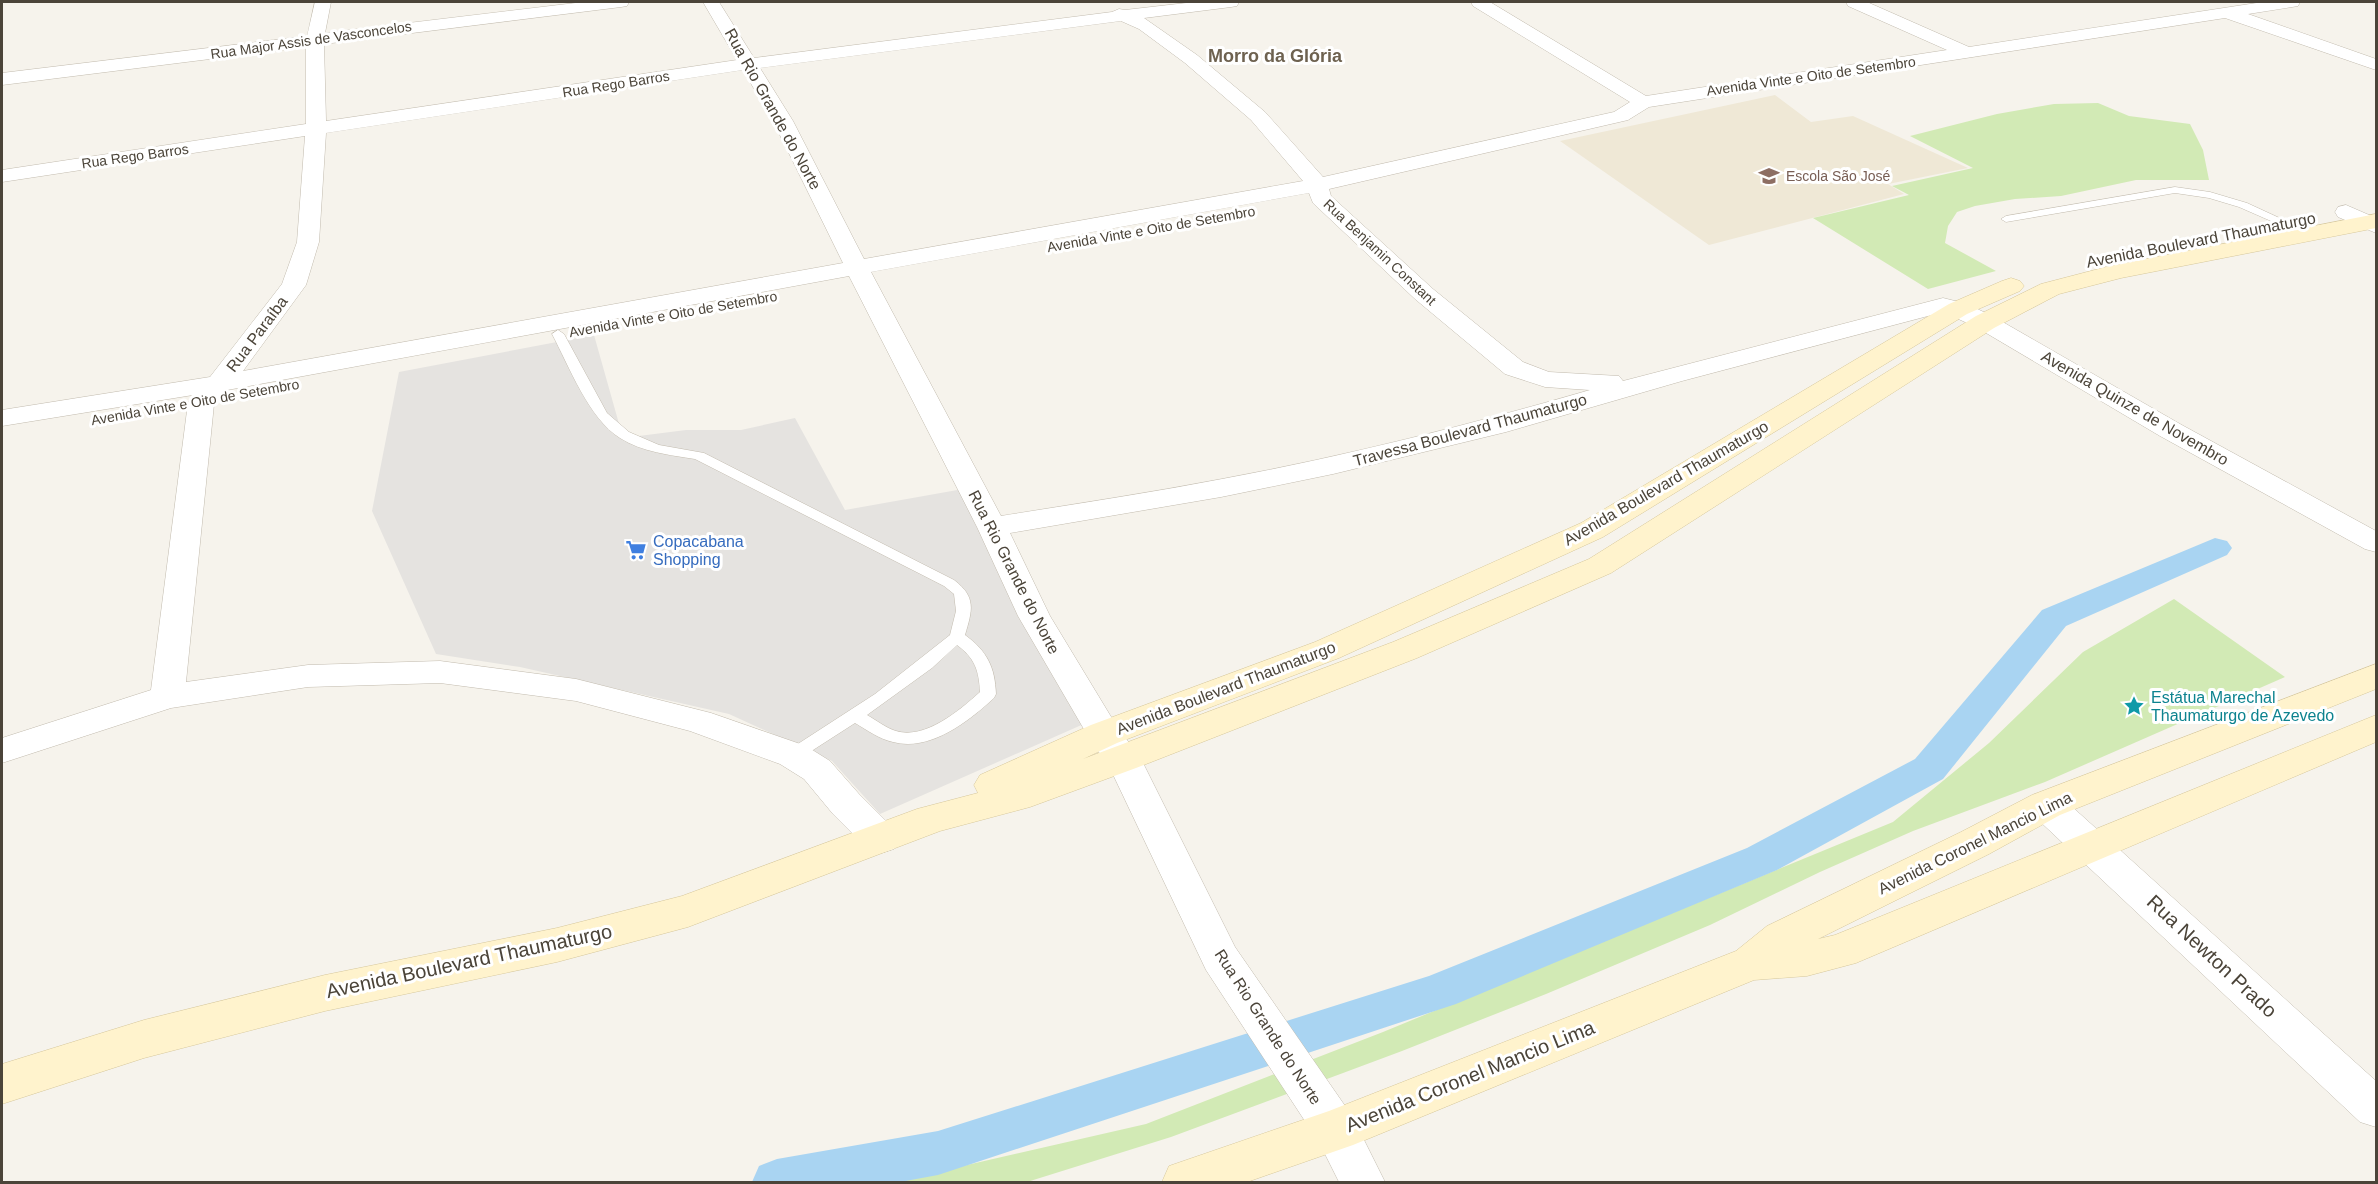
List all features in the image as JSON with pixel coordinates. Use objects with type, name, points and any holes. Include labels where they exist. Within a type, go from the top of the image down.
[{"type":"main road","name":"Avenida Boulevard Thaumaturgo","points":[[2,1084],[144,1040],[325,993],[556,945],[688,911],[931,819],[998,782],[1104,734],[1327,651],[1592,530],[1719,453],[1962,312],[2297,228],[2369,217]]},
{"type":"main road","name":"Avenida Boulevard Thaumaturgo","points":[[931,819],[1016,797],[1123,759],[1405,650],[1600,566],[1750,470],[1962,312]]},
{"type":"main road","points":[[1719,453],[1750,470]]},
{"type":"main road","name":"Avenida Coronel Mancio Lima","points":[[1186,1182],[1336,1130],[1751,963],[1782,938],[1975,843],[2046,805],[2376,676]]},
{"type":"main road","name":"Avenida Coronel Mancio Lima","points":[[1751,963],[1808,959],[1841,951],[2376,728]]},
{"type":"street","name":"Rua Paraíba","points":[[201,403],[294,285],[308,242],[316,129],[315,40],[323,2]]},
{"type":"street","name":"Rua Major Assis de Vasconcelos","points":[[2,79],[621,2]]},
{"type":"street","name":"Rua Rio Grande do Norte","points":[[711,2],[788,131],[859,274],[992,527],[1034,616],[1104,734],[1123,759],[1220,958],[1336,1130],[1362,1182]]},
{"type":"street","name":"Rua Rego Barros","points":[[2,176],[1115,9],[1231,2]]},
{"type":"street","points":[[1479,2],[1643,102]]},
{"type":"street","points":[[1854,2],[1967,53]]},
{"type":"street","points":[[2199,2],[2230,8],[2376,57]]},
{"type":"street","name":"Avenida Vinte e Oito de Setembro","points":[[2,418],[859,274],[1325,187],[1621,116],[1643,102],[1967,53],[2230,8],[2292,2]]},
{"type":"street","points":[[2230,8],[2376,65]]},
{"type":"street","name":"Rua Benjamin Constant","points":[[1115,9],[1145,25],[1250,109],[1424,294],[1514,368],[1545,379],[1575,383],[1604,383],[1673,375]]},
{"type":"street","name":"Travessa Boulevard Thaumaturgo","points":[[992,527],[1221,488],[1333,465],[1496,426],[1673,375],[1962,312]]},
{"type":"street","name":"Avenida Quinze de Novembro","points":[[1962,312],[2376,543]]},
{"type":"street","name":"Avenida Vinte e Oito de Setembro","points":[[2,434],[201,403],[558,334],[607,318]]},
{"type":"street","points":[[166,697],[201,403]]},
{"type":"street","name":"Avenida Quinze de Novembro","points":[[2285,494],[2376,553]]},
{"type":"street","points":[[2,751],[166,697],[308,676],[440,672],[586,693],[699,721],[793,755],[817,770],[846,804],[881,839]]},
{"type":"street","name":"Rua Newton Prado","points":[[2046,805],[2376,1108]]},
{"type":"lane","points":[[2006,219],[2175,190],[2202,192],[2237,202],[2297,228]]},
{"type":"lane","points":[[558,334],[602,415],[624,435],[656,448],[699,456],[961,592],[964,611],[957,637],[927,664],[793,755]]},
{"type":"lane","points":[[854,715],[896,737],[920,737],[970,712],[988,694],[988,670],[974,649],[957,637]]},
{"type":"shaded area","name":"Escola São José","points":[[1775,95],[1811,122],[1853,116],[1968,168],[1888,184],[1904,194],[1709,245],[1560,141]]},
{"type":"shaded area","points":[[594,335],[623,438],[686,430],[741,430],[795,418],[845,510],[963,489],[1086,723],[880,814],[832,761],[729,714],[520,667],[436,654],[372,511],[399,372]]},
{"type":"green space","points":[[2098,103],[2129,116],[2190,124],[2203,150],[2209,180],[2136,180],[2061,196],[2015,199],[1975,206],[1957,212],[1948,226],[1945,243],[1996,271],[1928,289],[1813,218],[1909,195],[1892,186],[1973,168],[1910,136],[1997,114],[2054,104]]},
{"type":"green space","points":[[2174,599],[2285,677],[2045,782],[1913,831],[1820,872],[1710,925],[1546,994],[1402,1051],[1171,1137],[1027,1182],[893,1182],[1146,1124],[1383,1032],[1893,822],[1989,743],[2083,652]]},
{"type":"waterway","points":[[777,1182],[938,1153],[1440,991],[1762,859],[1929,769],[2054,618],[2215,548]]},
{"type":"place","name":"Escola São José","points":[[1769,176]]},
{"type":"place","name":"Copacabana Shopping","points":[[636,550]]},
{"type":"place","name":"Estátua Marechal Thaumaturgo de Azevedo","points":[[2134,706]]},
{"type":"district","name":"Morro da Glória","points":[[1275,56]]}]
